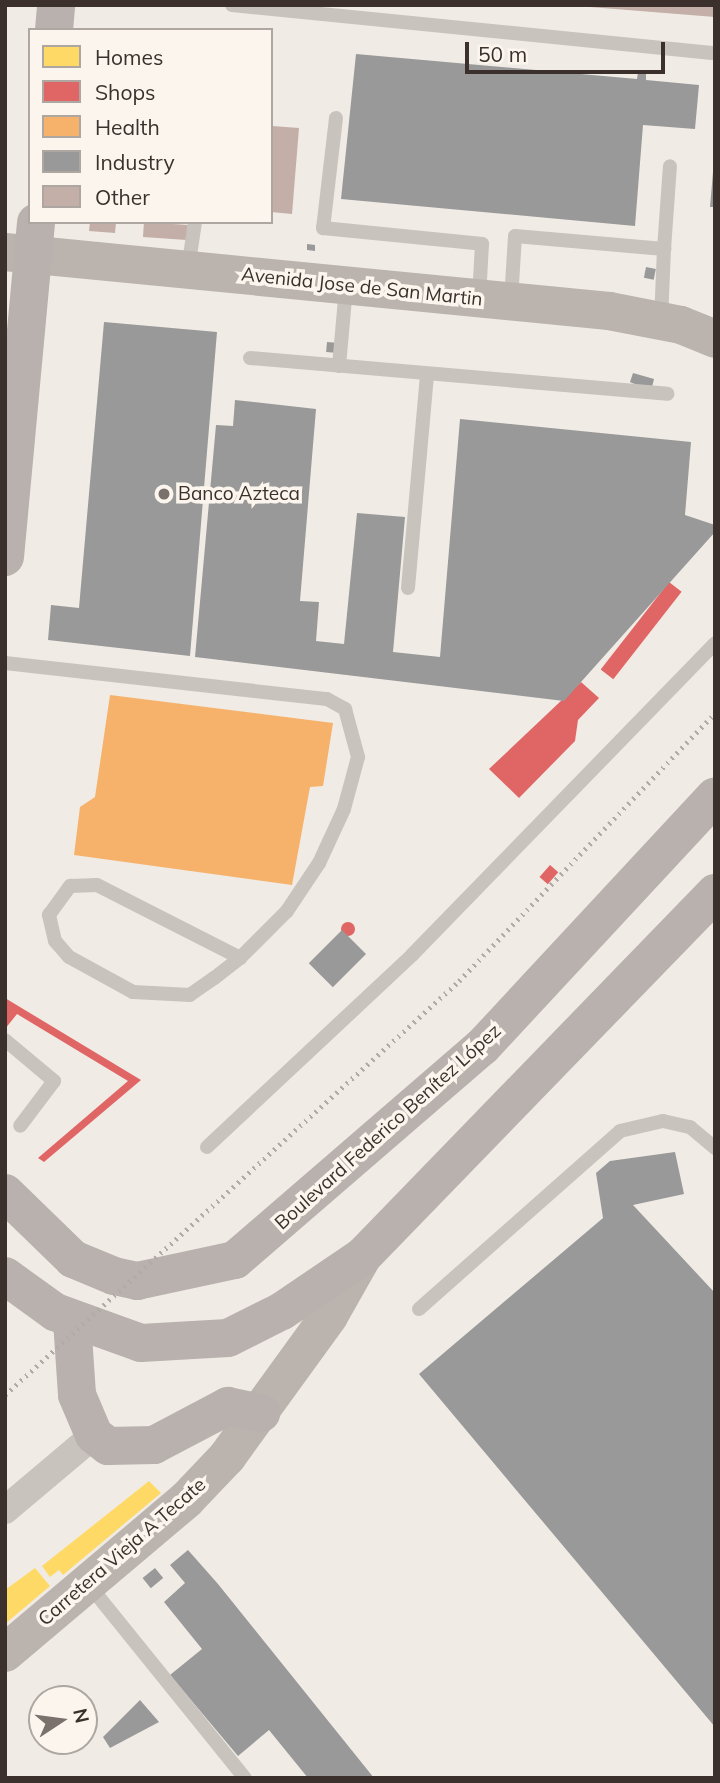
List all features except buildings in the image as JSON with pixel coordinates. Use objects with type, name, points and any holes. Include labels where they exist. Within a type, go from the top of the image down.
[{"type":"main road","points":[[54,28],[56,5]]},
{"type":"main road","points":[[5,557],[10,436],[24,243]]},
{"type":"main road","name":"Avenida Jose de San Martin","points":[[24,243],[188,269],[495,300],[661,321],[715,339]]},
{"type":"main road","name":"Boulevard Federico Benítez López","points":[[5,1193],[73,1259],[114,1276],[137,1281],[235,1260],[482,1047],[715,796]]},
{"type":"main road","points":[[5,1276],[20,1296],[72,1321],[141,1343],[228,1338],[363,1256],[715,893]]},
{"type":"main road","name":"Carretera Vieja A Tecate","points":[[5,1653],[187,1499],[261,1413],[363,1256]]},
{"type":"main road","points":[[72,1321],[77,1395],[94,1434],[108,1446],[136,1449],[228,1406],[261,1413]]},
{"type":"street","points":[[5,1510],[94,1434]]},
{"type":"lane","points":[[232,5],[715,53]]},
{"type":"lane","points":[[337,118],[323,228],[482,244],[495,300]]},
{"type":"lane","points":[[661,321],[670,166]]},
{"type":"lane","points":[[188,269],[195,224]]},
{"type":"lane","points":[[495,300],[514,236],[664,249]]},
{"type":"lane","points":[[339,366],[346,286]]},
{"type":"lane","points":[[250,358],[667,394]]},
{"type":"lane","points":[[408,588],[426,374]]},
{"type":"lane","points":[[207,1147],[412,955],[715,643]]},
{"type":"lane","points":[[5,663],[327,699],[345,709],[358,757],[344,809],[287,911],[240,958],[190,995],[134,992],[69,957],[55,941],[49,915],[69,886],[97,886],[240,958]]},
{"type":"lane","points":[[5,1040],[54,1081],[20,1126]]},
{"type":"lane","points":[[419,1309],[620,1131],[663,1121],[690,1127],[715,1148]]},
{"type":"lane","points":[[89,1584],[245,1778]]},
{"type":"railway","points":[[5,1395],[459,981],[715,713]]},
{"type":"place","name":"Banco Azteca","points":[[164,494]]}]
